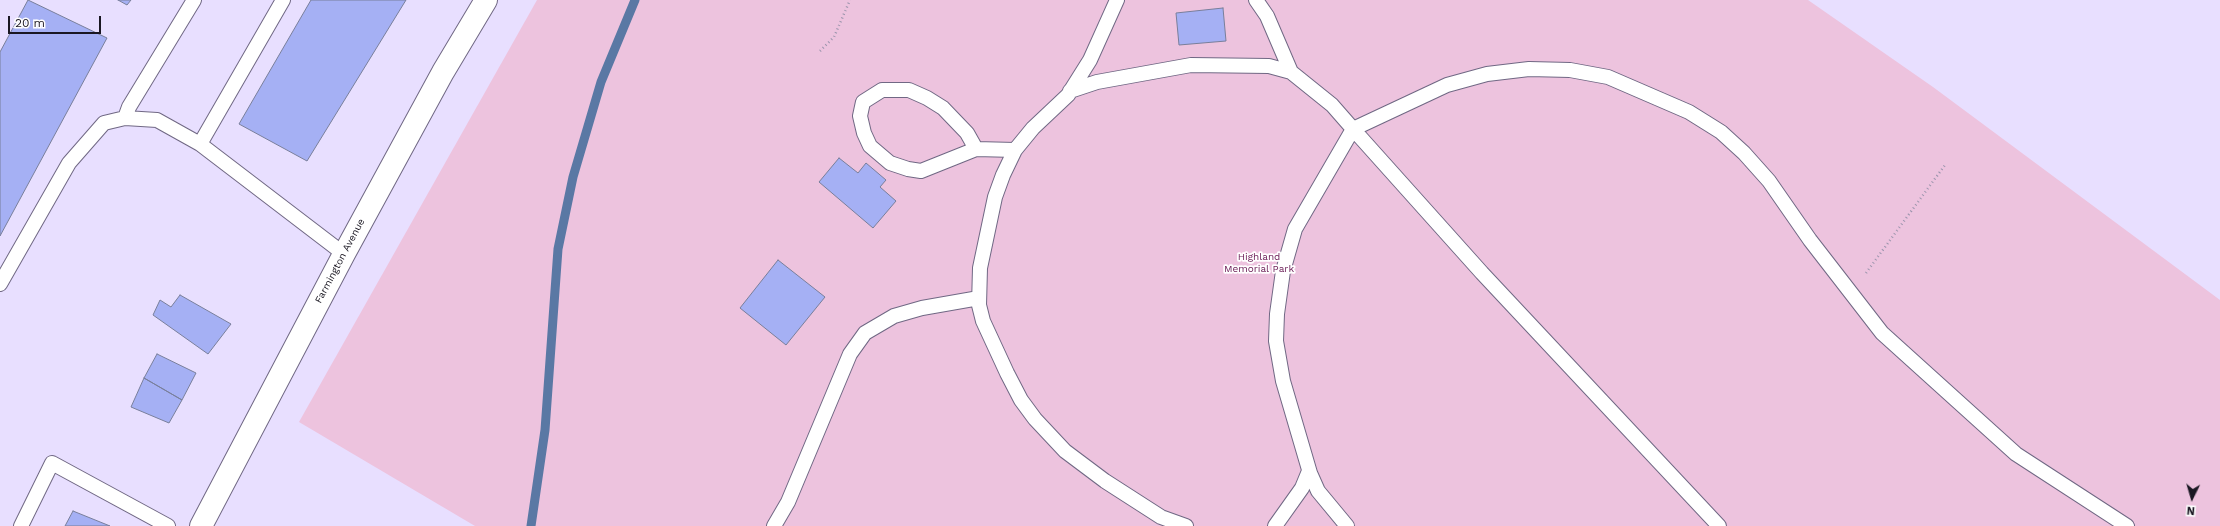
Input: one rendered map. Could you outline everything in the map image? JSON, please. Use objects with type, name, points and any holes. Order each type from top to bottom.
[{"type":"street","name":"Farmington Avenue","points":[[201,526],[344,254],[443,72],[486,0]]},
{"type":"lane","points":[[125,118],[129,107],[194,0]]},
{"type":"lane","points":[[200,144],[283,0]]},
{"type":"lane","points":[[1117,0],[1090,60],[1070,91],[1050,113],[1033,128],[1015,150],[995,197],[980,268],[979,298],[983,321],[1021,400],[1035,419],[1065,450],[1104,482],[1161,516],[1186,526]]},
{"type":"lane","points":[[1256,0],[1267,16],[1291,72]]},
{"type":"lane","points":[[1070,91],[1097,82],[1192,65],[1269,66],[1291,72],[1332,105],[1482,273],[1719,526]]},
{"type":"lane","points":[[1346,526],[1318,491],[1309,471],[1283,381],[1276,341],[1277,314],[1283,271],[1295,229],[1353,128],[1447,85],[1486,74],[1530,69],[1556,69],[1608,77],[1690,112],[1721,132],[1744,153],[1768,182],[1810,240],[1882,333],[2016,454],[2127,526]]},
{"type":"lane","points":[[976,150],[967,133],[943,108],[921,95],[909,90],[894,88],[882,90],[863,102],[860,116],[864,134],[870,146],[890,163],[908,170],[921,171],[976,150],[1015,150]]},
{"type":"lane","points":[[0,284],[69,163],[104,123],[125,118],[157,120],[200,144],[344,254]]},
{"type":"lane","points":[[774,526],[788,502],[850,354],[865,333],[894,316],[922,308],[979,298]]},
{"type":"lane","points":[[21,526],[52,463],[168,526]]},
{"type":"lane","points":[[1275,526],[1302,488],[1309,471]]},
{"type":"path","points":[[820,51],[834,37],[850,0]]},
{"type":"path","points":[[1851,293],[1944,165]]},
{"type":"green space","name":"Highland Memorial Park","points":[[537,0],[1808,0],[1933,87],[2220,300],[2220,526],[475,526],[299,422]]},
{"type":"building","points":[[28,0],[107,38],[0,236],[0,52]]},
{"type":"building","points":[[118,0],[131,0],[127,5]]},
{"type":"building","points":[[311,0],[406,0],[307,161],[239,124]]},
{"type":"building","points":[[1223,8],[1226,41],[1179,45],[1176,13]]},
{"type":"building","points":[[839,158],[858,173],[866,163],[886,180],[880,187],[896,201],[873,228],[819,182]]},
{"type":"building","points":[[778,260],[825,297],[786,345],[740,308]]},
{"type":"building","points":[[180,295],[231,324],[208,354],[153,315],[160,300],[171,307]]},
{"type":"building","points":[[157,354],[196,373],[182,400],[144,378]]},
{"type":"building","points":[[144,378],[182,400],[169,423],[131,407]]},
{"type":"building","points":[[73,511],[110,526],[65,526]]},
{"type":"waterway","points":[[531,526],[545,430],[558,249],[573,177],[601,82],[635,0]]}]
